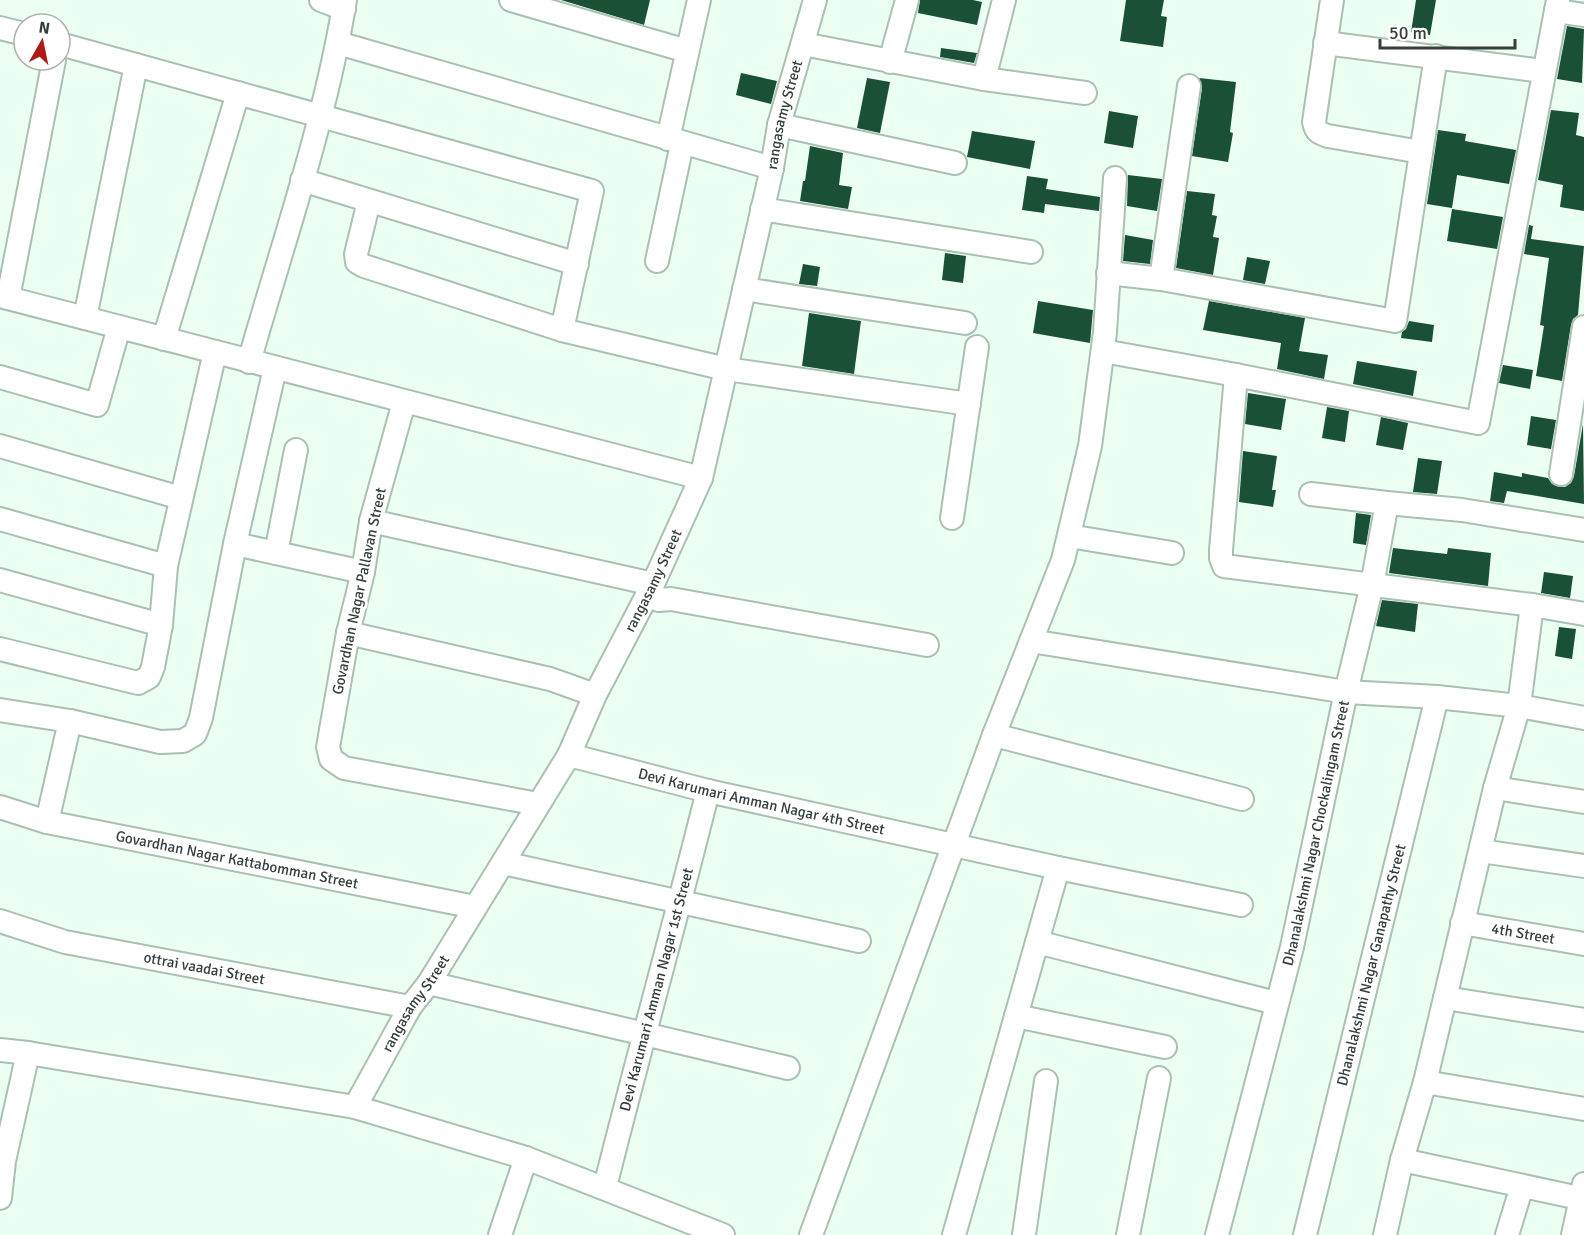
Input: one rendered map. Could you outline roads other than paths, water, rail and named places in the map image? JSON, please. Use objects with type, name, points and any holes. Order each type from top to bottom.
[{"type":"street","points":[[249,362],[321,116],[338,43],[344,4],[321,0]]},
{"type":"street","points":[[511,0],[687,51]]},
{"type":"street","points":[[657,261],[687,51],[699,0]]},
{"type":"street","name":"rangasamy Street","points":[[356,1107],[410,1007],[429,982],[569,755],[595,695],[650,589],[701,478],[779,125],[815,0]]},
{"type":"street","points":[[890,62],[907,0]]},
{"type":"street","points":[[984,79],[1004,0]]},
{"type":"street","points":[[1332,0],[1314,122],[1319,133],[1421,152]]},
{"type":"street","points":[[1103,351],[1478,423],[1557,5],[1584,15]]},
{"type":"street","points":[[338,43],[771,168]]},
{"type":"street","points":[[1325,43],[1543,70]]},
{"type":"street","points":[[803,44],[984,79],[1085,93]]},
{"type":"street","points":[[72,47],[592,191],[562,330]]},
{"type":"street","points":[[1108,273],[1161,279],[1395,321],[1436,56]]},
{"type":"street","points":[[85,318],[136,65]]},
{"type":"street","points":[[51,72],[4,297],[701,478]]},
{"type":"street","points":[[1161,279],[1190,86]]},
{"type":"street","points":[[164,339],[238,93]]},
{"type":"street","points":[[779,125],[955,163]]},
{"type":"street","points":[[811,1235],[994,735],[1063,560],[1090,446],[1103,351],[1115,178]]},
{"type":"street","points":[[302,180],[577,264]]},
{"type":"street","points":[[369,201],[356,254],[357,262],[364,266],[562,330],[726,369],[969,404]]},
{"type":"street","points":[[762,209],[1031,252]]},
{"type":"street","points":[[744,289],[964,323]]},
{"type":"street","points":[[0,377],[97,405],[119,327]]},
{"type":"street","points":[[1561,474],[1576,435],[1584,327]]},
{"type":"street","points":[[952,518],[977,347]]},
{"type":"street","points":[[0,649],[138,683],[149,677],[161,625],[166,566],[215,352]]},
{"type":"street","points":[[0,710],[70,721],[160,742],[183,741],[195,734],[201,718],[235,544],[275,368]]},
{"type":"street","points":[[1236,375],[1222,563],[1226,566],[1532,605],[1584,614]]},
{"type":"street","name":"Govardhan Nagar Pallavan Street","points":[[404,402],[371,520],[363,572],[348,633],[328,747],[332,759],[344,768],[538,804]]},
{"type":"street","points":[[0,446],[181,498]]},
{"type":"street","points":[[276,553],[296,450]]},
{"type":"street","points":[[1311,494],[1462,510],[1584,530]]},
{"type":"street","name":"Dhanalakshmi Nagar Chockalingam Street","points":[[1217,1235],[1292,947],[1388,503]]},
{"type":"street","points":[[0,519],[166,566]]},
{"type":"street","points":[[371,520],[650,589],[659,600],[671,599],[927,645]]},
{"type":"street","points":[[1068,536],[1172,553]]},
{"type":"street","points":[[235,544],[363,572]]},
{"type":"street","points":[[0,580],[161,625]]},
{"type":"street","points":[[1385,1235],[1402,1160],[1425,1082],[1495,788],[1519,706],[1532,605]]},
{"type":"street","points":[[348,633],[550,679],[595,695]]},
{"type":"street","points":[[1031,640],[1346,692],[1437,697],[1519,706],[1584,718]]},
{"type":"street","name":"Dhanalakshmi Nagar Ganapathy Street","points":[[1305,1235],[1437,697]]},
{"type":"street","points":[[47,822],[70,721]]},
{"type":"street","points":[[994,735],[1242,798]]},
{"type":"street","name":"Devi Karumari Amman Nagar 4th Street","points":[[569,755],[708,791],[1058,868],[1241,905]]},
{"type":"street","points":[[1495,788],[1584,802]]},
{"type":"street","name":"Devi Karumari Amman Nagar 1st Street","points":[[605,1187],[643,1033],[708,791]]},
{"type":"street","name":"Govardhan Nagar Kattabomman Street","points":[[0,807],[47,822],[475,907]]},
{"type":"street","points":[[1481,851],[1584,866]]},
{"type":"street","points":[[503,863],[859,941]]},
{"type":"street","points":[[954,1235],[1058,868]]},
{"type":"street","name":"ottrai vaadai Street","points":[[0,921],[65,942],[410,1007]]},
{"type":"street","name":"4th Street","points":[[1462,922],[1584,944]]},
{"type":"street","points":[[1037,942],[1276,1003]]},
{"type":"street","points":[[429,982],[788,1068]]},
{"type":"street","points":[[1445,998],[1584,1020]]},
{"type":"street","points":[[1016,1016],[1165,1047]]},
{"type":"street","points":[[0,1050],[356,1107],[526,1158],[723,1235]]},
{"type":"street","points":[[0,1198],[2,1161],[28,1053]]},
{"type":"street","points":[[1128,1235],[1159,1078]]},
{"type":"street","points":[[1024,1235],[1046,1081]]},
{"type":"street","points":[[1425,1082],[1584,1109]]},
{"type":"street","points":[[500,1235],[526,1158]]},
{"type":"street","points":[[1402,1160],[1522,1186],[1583,1194],[1573,1235]]},
{"type":"street","points":[[1507,1235],[1522,1186]]}]
